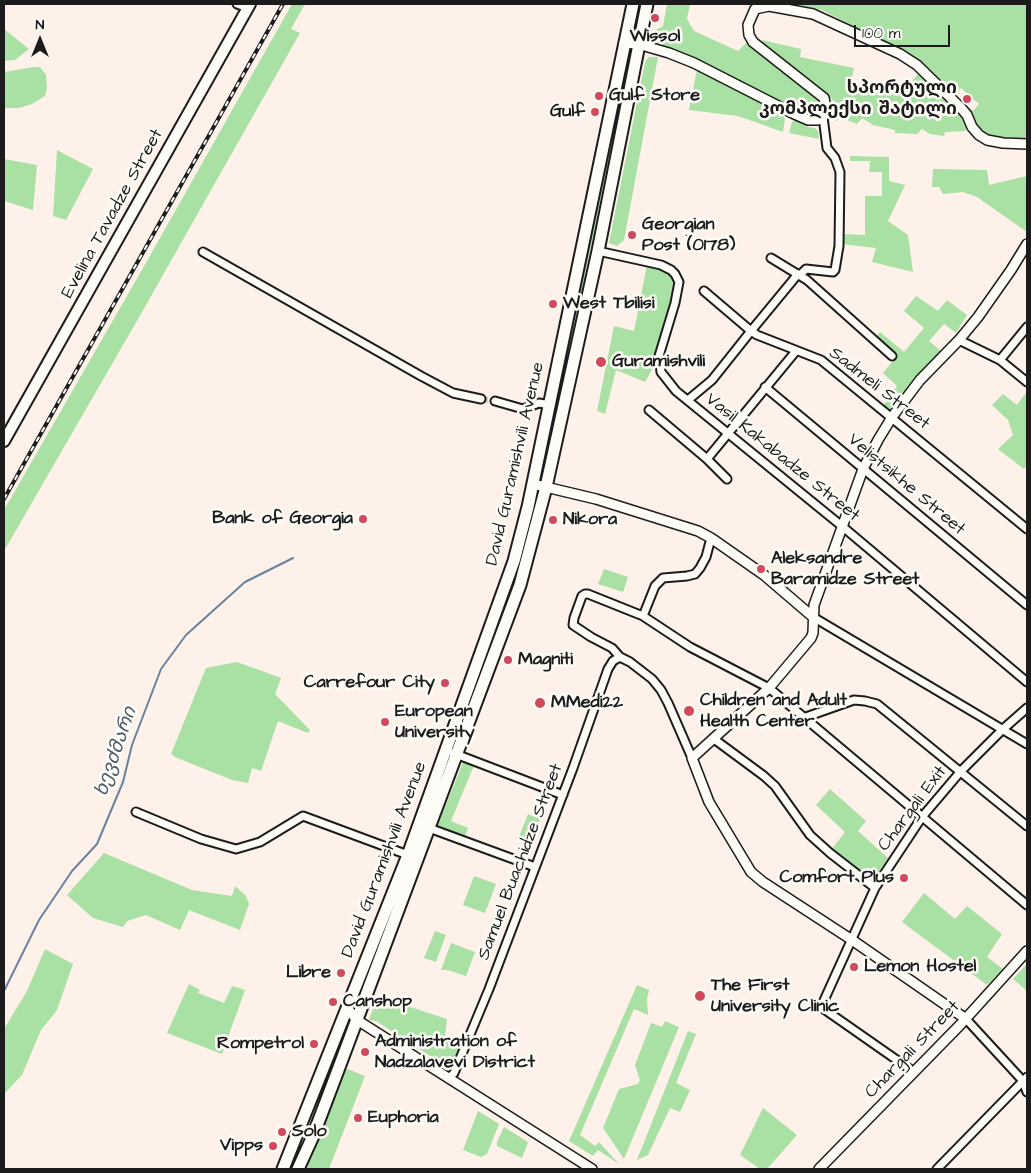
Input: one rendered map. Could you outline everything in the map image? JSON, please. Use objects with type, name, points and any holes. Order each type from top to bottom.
[{"type":"main road","name":"David Guramishvili Avenue","points":[[283,1169],[408,855],[514,561],[523,529],[550,405],[633,4]]},
{"type":"main road","name":"David Guramishvili Avenue","points":[[298,1169],[313,1136],[520,585],[546,487],[598,251],[647,4]]},
{"type":"main road","name":"Evelina Tavadze Street","points":[[4,441],[249,6]]},
{"type":"street","points":[[237,4],[249,6]]},
{"type":"street","points":[[688,400],[712,380],[751,330],[799,275],[806,269],[833,272],[838,254],[840,240],[840,172],[835,158],[829,153],[827,148],[823,117],[826,108],[824,98],[753,42],[749,35],[748,25],[755,9],[769,6],[821,16],[900,54],[924,70],[949,95],[961,108],[972,127],[986,140],[1003,144],[1027,144]]},
{"type":"street","points":[[624,43],[638,44],[694,63],[808,120],[818,120],[823,117]]},
{"type":"street","points":[[692,758],[769,688],[811,638],[813,633],[814,605],[844,527],[863,469],[892,417],[920,380],[959,340],[978,317],[1012,270],[1027,244]]},
{"type":"street","name":"Vasil Kakabadze Street","points":[[598,251],[661,265],[675,274],[679,282],[659,362],[664,377],[676,391],[844,527],[1027,682]]},
{"type":"street","points":[[203,252],[453,393],[481,398]]},
{"type":"street","points":[[771,258],[799,275],[892,356]]},
{"type":"street","name":"Sadmeli Street","points":[[704,291],[757,335],[820,360],[1027,529]]},
{"type":"street","points":[[1000,360],[1027,327]]},
{"type":"street","points":[[959,340],[1000,360],[1027,382]]},
{"type":"street","points":[[707,459],[796,352]]},
{"type":"street","name":"Velistsikhe Street","points":[[765,387],[1027,605]]},
{"type":"street","points":[[495,401],[522,409],[539,403],[550,405]]},
{"type":"street","points":[[649,410],[707,459],[726,479]]},
{"type":"street","points":[[533,484],[600,500],[698,531],[764,575],[813,617],[1027,744]]},
{"type":"street","points":[[643,616],[655,586],[663,578],[687,576],[694,574],[700,568],[706,557],[711,538]]},
{"type":"street","points":[[1027,905],[769,688],[690,647],[643,616],[588,594],[582,596],[573,625],[612,648],[620,657],[644,672],[660,690],[677,721],[709,802],[751,872],[770,887],[852,940],[966,1019],[1025,1079],[1027,1092]]},
{"type":"street","name":"Samuel Buachidze Street","points":[[449,1078],[454,1073],[489,989],[563,795],[608,669],[613,661],[620,657]]},
{"type":"street","points":[[803,718],[854,700],[877,704],[1027,826]]},
{"type":"street","name":"Chargali Exit","points":[[914,1072],[821,1006],[875,888],[922,817],[961,771],[1027,708]]},
{"type":"street","points":[[714,740],[775,786],[810,834],[830,853],[875,888]]},
{"type":"street","points":[[445,750],[563,795]]},
{"type":"street","points":[[136,812],[201,839],[236,849],[260,842],[303,816],[408,855]]},
{"type":"street","points":[[429,828],[535,867]]},
{"type":"street","name":"Chargali Street","points":[[820,1169],[966,1019],[1027,951]]},
{"type":"street","points":[[345,1013],[592,1169]]},
{"type":"street","points":[[937,1169],[1025,1079]]},
{"type":"green space","points":[[292,4],[305,4],[291,29],[300,33],[4,551],[4,510]]},
{"type":"green space","points":[[667,4],[690,4],[687,19],[694,31],[738,51],[746,43],[821,100],[823,104],[820,114],[817,117],[807,116],[652,45],[655,30],[663,26]]},
{"type":"green space","points":[[792,4],[1027,4],[1027,139],[996,138],[986,134],[977,125],[972,116],[917,59],[822,10]],"holes":[[[961,88],[979,104],[973,111],[955,95]]]},
{"type":"green space","points":[[4,29],[29,49],[15,60],[4,61]]},
{"type":"green space","points":[[762,40],[801,49],[800,57],[854,68],[850,85],[900,95],[919,73],[961,112],[967,127],[965,131],[945,132],[944,136],[930,134],[922,129],[917,134],[895,133],[895,130],[873,125],[862,118],[857,124],[839,117],[837,121],[830,118],[834,101],[762,46]]},
{"type":"green space","points":[[628,50],[632,50],[544,474],[540,473]]},
{"type":"green space","points":[[649,57],[658,57],[624,240],[617,246],[609,243],[644,67]]},
{"type":"green space","points":[[40,67],[46,75],[47,87],[45,96],[32,104],[19,108],[4,108],[4,72]]},
{"type":"green space","points":[[697,70],[782,114],[785,119],[783,132],[738,116],[689,110]]},
{"type":"green space","points":[[795,120],[808,127],[815,128],[818,131],[819,139],[789,133],[792,122]]},
{"type":"green space","points":[[57,150],[93,169],[66,220],[53,216]]},
{"type":"green space","points":[[850,156],[889,157],[889,181],[905,185],[888,221],[908,235],[913,272],[872,262],[876,248],[842,244],[843,234],[865,235],[865,196],[882,196],[882,172],[869,172],[870,161],[850,161]]},
{"type":"green space","points":[[4,159],[37,165],[33,210],[4,201]]},
{"type":"green space","points":[[933,169],[987,170],[989,185],[1027,176],[1027,232],[977,197],[963,192],[943,194],[939,187],[932,187]]},
{"type":"green space","points":[[647,265],[669,273],[674,279],[676,287],[654,366],[645,382],[616,370],[605,414],[597,411],[614,326],[634,331]]},
{"type":"green space","points":[[916,296],[938,311],[947,300],[967,315],[956,333],[944,324],[929,341],[941,351],[890,412],[883,406],[897,386],[883,373],[896,357],[875,338],[880,332],[904,352],[924,328],[904,311]]},
{"type":"green space","points":[[1027,391],[1027,465],[1024,469],[998,449],[1013,435],[1008,420],[992,405],[1003,394],[1017,405]]},
{"type":"green space","points":[[535,498],[539,499],[532,530],[461,725],[457,723]]},
{"type":"green space","points":[[604,569],[628,577],[623,592],[598,584]]},
{"type":"green space","points":[[237,662],[281,678],[275,694],[310,730],[308,733],[278,721],[261,771],[252,768],[248,783],[232,780],[171,754],[206,668]]},
{"type":"green space","points":[[464,760],[475,763],[451,821],[468,828],[464,838],[437,827]]},
{"type":"green space","points":[[830,789],[866,821],[858,831],[888,858],[873,882],[832,849],[845,832],[816,805]]},
{"type":"green space","points":[[528,814],[540,819],[530,844],[518,839]]},
{"type":"green space","points":[[104,853],[192,890],[232,896],[235,886],[246,896],[249,904],[240,930],[189,910],[180,930],[146,915],[127,921],[123,927],[93,918],[67,895]]},
{"type":"green space","points":[[474,876],[496,884],[485,913],[463,905]]},
{"type":"green space","points":[[924,893],[955,919],[967,906],[1002,934],[987,957],[1003,969],[987,985],[902,922]]},
{"type":"green space","points":[[435,931],[446,935],[436,962],[424,958]]},
{"type":"green space","points":[[451,943],[475,952],[466,976],[448,970],[441,970]]},
{"type":"green space","points":[[45,949],[73,964],[57,1010],[41,1030],[22,1075],[4,1094],[4,1029],[27,991]]},
{"type":"green space","points":[[1027,966],[1027,991],[1013,979]]},
{"type":"green space","points":[[189,984],[200,990],[198,993],[224,1003],[232,986],[245,990],[222,1054],[167,1033]]},
{"type":"green space","points":[[637,985],[649,990],[647,999],[648,1015],[634,1009],[580,1135],[595,1146],[599,1142],[619,1164],[598,1150],[593,1156],[569,1141]]},
{"type":"green space","points":[[376,999],[404,1005],[447,1019],[445,1035],[463,1041],[452,1063],[447,1067],[376,1021],[369,1020]]},
{"type":"green space","points":[[665,1021],[679,1027],[624,1159],[603,1128],[619,1089],[638,1084],[640,1080],[635,1065],[651,1023],[662,1027]]},
{"type":"green space","points":[[688,1031],[696,1034],[676,1083],[690,1090],[680,1112],[670,1108],[648,1155],[637,1160]]},
{"type":"green space","points":[[345,1068],[365,1076],[329,1169],[305,1169],[318,1142]]},
{"type":"green space","points":[[763,1108],[797,1135],[767,1169],[760,1169],[740,1155]]},
{"type":"green space","points":[[478,1111],[499,1124],[487,1154],[481,1157],[463,1150]]},
{"type":"green space","points":[[504,1127],[528,1142],[522,1158],[497,1146]]},
{"type":"waterway","name":"ხევძმარი","points":[[4,991],[39,920],[72,871],[97,844],[123,782],[132,745],[161,669],[186,635],[245,582],[293,558]]},
{"type":"tunnel","points":[[481,399],[495,401]]},
{"type":"railway","points":[[4,499],[283,4]]},
{"type":"place","name":"Wissol","points":[[655,18]]},
{"type":"place","name":"Gulf Store","points":[[599,96]]},
{"type":"place","name":"სპორტული კომპლექსი შატილი","points":[[967,99]]},
{"type":"place","name":"Gulf","points":[[595,112]]},
{"type":"place","name":"Georgian Post (0178)","points":[[632,235]]},
{"type":"place","name":"West Tbilisi","points":[[553,304]]},
{"type":"place","name":"Guramishvili","points":[[601,362]]},
{"type":"place","name":"Bank of Georgia","points":[[363,519]]},
{"type":"place","name":"Nikora","points":[[553,520]]},
{"type":"place","name":"Aleksandre Baramidze Street","points":[[761,569]]},
{"type":"place","name":"Magniti","points":[[508,660]]},
{"type":"place","name":"Carrefour City","points":[[445,683]]},
{"type":"place","name":"MMedi22","points":[[540,703]]},
{"type":"place","name":"Children and Adult Health Center","points":[[689,711]]},
{"type":"place","name":"European University","points":[[385,722]]},
{"type":"place","name":"Comfort Plus","points":[[904,878]]},
{"type":"place","name":"Lemon Hostel","points":[[854,967]]},
{"type":"place","name":"Libre","points":[[341,973]]},
{"type":"place","name":"The First University Clinic","points":[[700,996]]},
{"type":"place","name":"Canshop","points":[[333,1002]]},
{"type":"place","name":"Rompetrol","points":[[314,1044]]},
{"type":"place","name":"Administration of Nadzalavevi District","points":[[365,1052]]},
{"type":"place","name":"Euphoria","points":[[358,1118]]},
{"type":"place","name":"Solo","points":[[282,1132]]},
{"type":"place","name":"Vipps","points":[[273,1146]]}]
